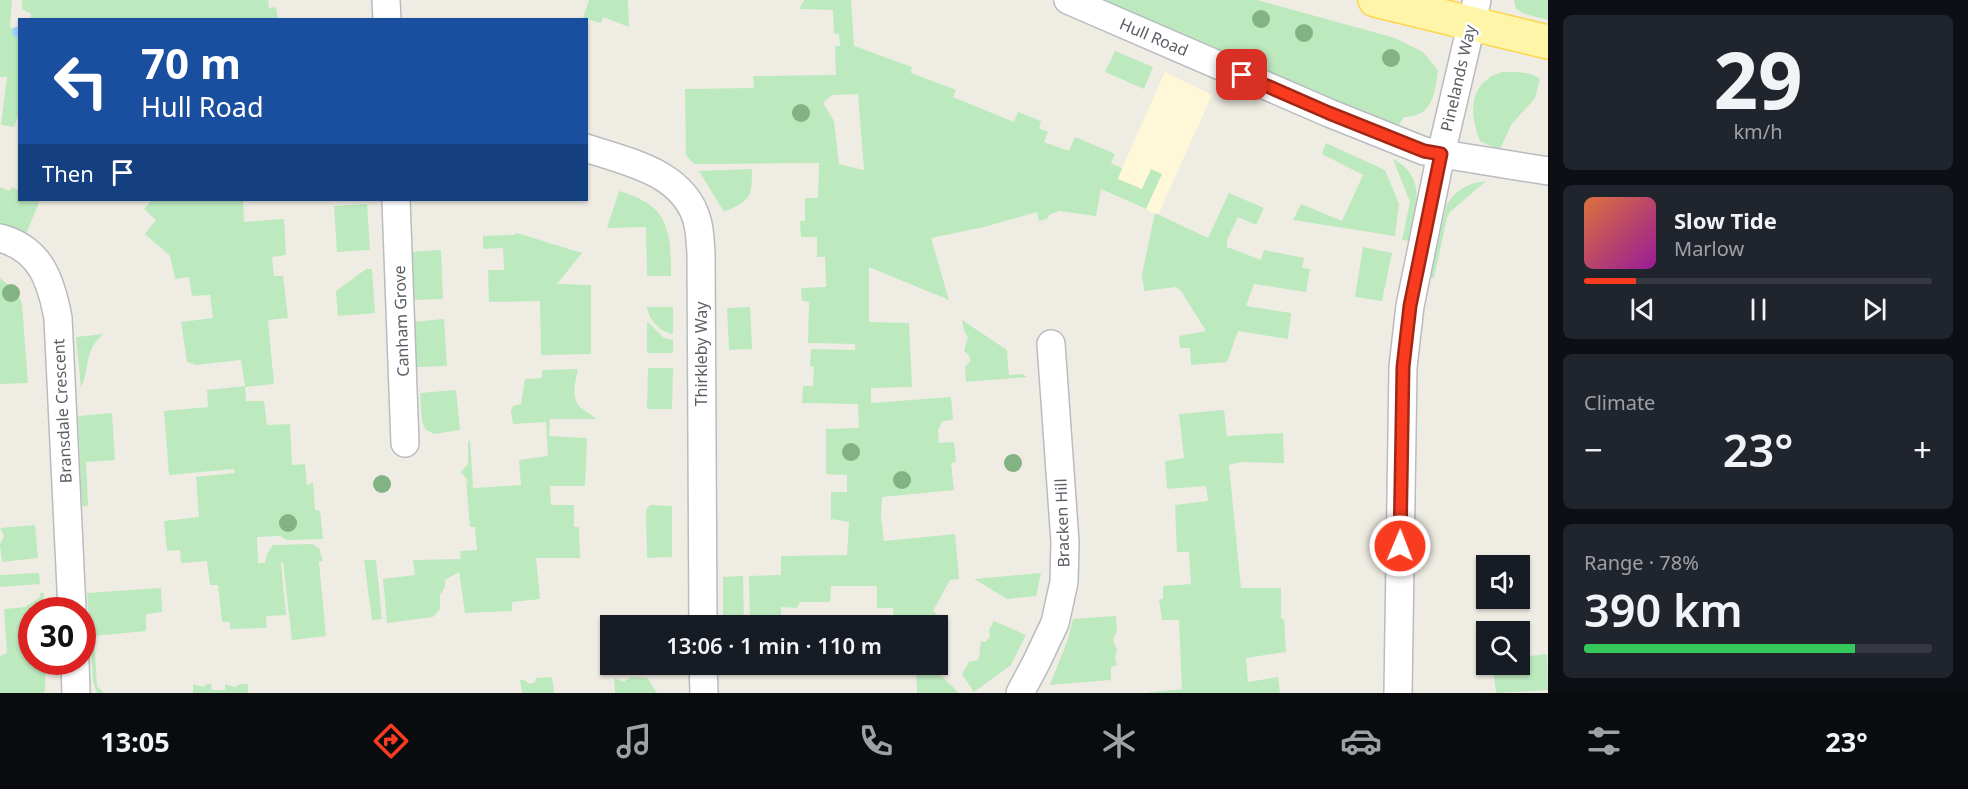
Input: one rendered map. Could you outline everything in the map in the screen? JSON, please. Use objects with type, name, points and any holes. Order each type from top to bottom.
[{"type":"main road","points":[[1375,0],[1473,12],[1548,42]]},
{"type":"street","points":[[386,0],[387,18]]},
{"type":"street","name":"Hull Road","points":[[1068,0],[1329,113],[1424,151],[1548,171]]},
{"type":"street","name":"Pinelands Way","points":[[1398,693],[1403,367],[1410,306],[1473,12]]},
{"type":"street","name":"Thirkleby Way","points":[[588,149],[663,176],[684,195],[697,220],[701,253],[703,615]]},
{"type":"street","name":"Canham Grove","points":[[396,201],[405,443]]},
{"type":"street","name":"Bransdale Crescent","points":[[0,238],[29,252],[41,265],[53,293],[58,318],[71,597]]},
{"type":"street","name":"Bracken Hill","points":[[1020,693],[1055,623],[1064,582],[1065,542],[1052,344]]},
{"type":"street","points":[[75,675],[76,693]]},
{"type":"street","points":[[703,675],[704,693]]},
{"type":"shaded area","points":[[1165,72],[1212,95],[1158,215],[1111,193]]},
{"type":"green space","points":[[0,0],[12,0],[10,28],[18,27],[18,115],[14,127],[1,125],[7,77],[0,77]]},
{"type":"green space","points":[[22,0],[268,0],[269,8],[276,7],[278,18],[31,18],[31,14],[22,9]]},
{"type":"green space","points":[[589,0],[628,0],[629,27],[603,17],[601,23],[583,18]]},
{"type":"green space","points":[[804,0],[851,0],[854,46],[912,67],[911,73],[956,90],[953,97],[1014,122],[1018,112],[1041,121],[1039,128],[1048,132],[1044,142],[1069,151],[1075,137],[1115,154],[1111,163],[1122,168],[1118,179],[1142,189],[1151,169],[1162,174],[1146,209],[1101,189],[1096,216],[1059,211],[1039,221],[1037,212],[984,227],[931,238],[949,300],[869,267],[869,322],[909,323],[912,387],[871,388],[871,403],[951,397],[953,420],[943,421],[938,430],[939,443],[954,442],[956,462],[951,463],[954,490],[882,497],[881,518],[884,541],[955,534],[959,579],[950,580],[933,611],[938,615],[894,615],[893,608],[877,608],[877,586],[831,586],[830,602],[800,602],[797,608],[781,607],[781,615],[750,615],[749,576],[781,575],[781,556],[847,555],[849,522],[831,519],[831,492],[847,492],[847,475],[826,474],[826,429],[859,428],[858,404],[802,403],[803,386],[813,386],[814,367],[810,366],[811,349],[855,350],[855,344],[808,343],[809,302],[802,301],[801,288],[826,287],[825,257],[817,257],[817,237],[801,237],[800,221],[805,221],[805,198],[818,198],[819,163],[694,164],[686,155],[685,89],[754,88],[753,76],[836,75],[835,46],[840,46],[839,34],[834,33],[833,10],[799,9]],"holes":[[[858,94],[863,170],[839,164],[834,121],[823,103],[832,95]]]},
{"type":"green space","points":[[1096,0],[1257,0],[1395,38],[1423,52],[1438,70],[1434,95],[1427,108],[1414,116],[1404,117],[1396,129]]},
{"type":"green space","points":[[1514,0],[1548,0],[1548,20],[1525,14],[1516,9]]},
{"type":"green space","points":[[1115,51],[1153,67],[1144,89],[1105,72]]},
{"type":"green space","points":[[1502,72],[1527,73],[1540,79],[1535,98],[1511,125],[1501,147],[1496,149],[1480,141],[1473,107],[1477,91],[1482,84],[1490,77]]},
{"type":"green space","points":[[1326,143],[1385,170],[1399,204],[1395,236],[1293,220],[1301,204],[1342,221],[1363,175],[1322,154]]},
{"type":"green space","points":[[1393,159],[1404,166],[1411,175],[1417,195],[1409,241],[1402,240],[1410,202]]},
{"type":"green space","points":[[752,169],[748,197],[745,201],[724,212],[699,171]]},
{"type":"green space","points":[[1486,181],[1450,212],[1434,278],[1430,277],[1446,206],[1463,188]]},
{"type":"green space","points":[[0,187],[10,191],[12,187],[18,190],[18,201],[40,201],[26,234],[0,223]]},
{"type":"green space","points":[[619,191],[648,204],[664,222],[670,245],[671,276],[647,276],[646,227],[607,228]]},
{"type":"green space","points":[[1229,193],[1264,208],[1256,225],[1238,217],[1227,240],[1227,247],[1261,260],[1264,250],[1304,258],[1302,268],[1310,269],[1306,292],[1254,284],[1246,306],[1291,313],[1288,339],[1238,331],[1227,362],[1191,365],[1190,348],[1180,348],[1179,336],[1206,331],[1181,291],[1176,287],[1144,291],[1142,274],[1155,213],[1208,238]]},
{"type":"green space","points":[[151,201],[243,201],[244,222],[284,219],[286,255],[272,257],[274,276],[283,276],[288,318],[268,320],[274,384],[245,387],[246,401],[264,401],[267,425],[290,424],[292,465],[305,464],[307,485],[313,482],[315,510],[320,511],[323,539],[287,540],[280,536],[257,537],[258,563],[265,563],[267,554],[273,545],[312,544],[319,548],[323,561],[319,562],[326,636],[292,640],[283,562],[281,563],[286,615],[266,616],[267,628],[230,629],[230,622],[222,622],[218,585],[210,585],[207,561],[181,563],[180,550],[167,551],[164,521],[199,517],[196,477],[234,473],[234,469],[169,475],[164,411],[208,407],[207,390],[245,386],[241,360],[196,365],[187,362],[181,322],[213,318],[210,295],[192,296],[189,277],[175,279],[170,256],[145,234],[156,220],[144,209]]},
{"type":"green space","points":[[367,204],[370,250],[337,252],[334,206]]},
{"type":"green space","points":[[517,233],[582,253],[557,284],[591,285],[591,354],[541,355],[540,301],[489,302],[488,270],[504,270],[503,248],[483,249],[483,236]]},
{"type":"green space","points":[[1363,247],[1392,253],[1382,301],[1355,297]]},
{"type":"green space","points":[[441,250],[443,299],[412,300],[409,252]]},
{"type":"green space","points":[[366,269],[372,269],[375,313],[338,316],[336,291]]},
{"type":"green space","points":[[0,278],[18,293],[22,304],[28,383],[0,384]]},
{"type":"green space","points":[[647,307],[673,307],[673,334],[656,325]]},
{"type":"green space","points":[[750,307],[752,349],[729,350],[727,308]]},
{"type":"green space","points":[[444,319],[447,366],[417,367],[412,322]]},
{"type":"green space","points":[[962,320],[1007,350],[1009,375],[1022,374],[1027,377],[966,382],[965,367],[970,361],[969,355],[964,351],[968,337]]},
{"type":"green space","points":[[647,321],[664,338],[673,340],[673,353],[647,353]]},
{"type":"green space","points":[[104,334],[90,352],[81,388],[76,337]]},
{"type":"green space","points":[[648,368],[673,368],[672,409],[647,409]]},
{"type":"green space","points":[[578,369],[574,388],[575,398],[580,407],[596,419],[550,419],[549,436],[587,438],[585,486],[550,486],[551,505],[574,505],[574,527],[579,527],[580,558],[536,558],[540,599],[512,602],[512,611],[465,613],[459,572],[445,580],[445,587],[440,595],[440,609],[433,617],[387,623],[383,579],[415,575],[413,560],[461,559],[460,551],[477,550],[475,527],[470,527],[466,480],[470,483],[461,472],[468,464],[468,442],[470,440],[473,485],[471,485],[474,488],[521,485],[519,460],[548,456],[546,422],[513,424],[511,411],[513,406],[521,404],[525,379],[542,378],[542,370]]},
{"type":"green space","points":[[456,390],[460,430],[434,434],[426,430],[422,422],[420,393]]},
{"type":"green space","points":[[1224,410],[1227,436],[1283,433],[1284,463],[1241,462],[1229,465],[1241,588],[1281,588],[1281,619],[1284,619],[1286,652],[1246,658],[1248,682],[1278,677],[1280,693],[1144,693],[1182,689],[1179,620],[1162,620],[1159,599],[1163,599],[1163,586],[1191,584],[1189,552],[1177,552],[1175,505],[1208,501],[1206,486],[1167,489],[1165,461],[1184,458],[1179,414]]},
{"type":"green space","points":[[112,413],[115,460],[86,462],[88,506],[82,506],[78,416]]},
{"type":"green space","points":[[650,505],[672,506],[672,557],[647,558],[646,510]]},
{"type":"green space","points":[[35,525],[38,558],[2,562],[0,544],[4,536],[0,528]]},
{"type":"green space","points":[[364,560],[376,560],[382,619],[372,620]]},
{"type":"green space","points":[[39,573],[40,584],[0,587],[0,575]]},
{"type":"green space","points":[[1041,573],[1036,596],[1007,599],[974,579]]},
{"type":"green space","points":[[743,576],[744,615],[723,615],[723,577]]},
{"type":"green space","points":[[161,588],[162,612],[146,614],[146,631],[96,636],[96,597],[87,597],[87,593]]},
{"type":"green space","points":[[18,608],[18,675],[46,675],[43,693],[0,693],[0,656],[7,653],[4,609]]},
{"type":"green space","points":[[1116,616],[1117,631],[1113,640],[1117,650],[1115,657],[1117,665],[1111,667],[1111,680],[1050,685],[1068,639],[1073,619]]},
{"type":"green space","points":[[994,621],[1026,635],[1011,665],[974,692],[962,674],[969,662],[978,660],[981,643],[979,641],[985,642],[990,637],[989,630]]},
{"type":"green space","points":[[1547,654],[1548,690],[1496,693],[1494,675],[1530,675],[1530,656]]},
{"type":"green space","points":[[96,669],[97,686],[104,693],[97,693],[93,675],[96,675]]},
{"type":"green space","points":[[916,675],[940,675],[959,693],[917,693]]},
{"type":"green space","points":[[552,677],[554,693],[522,693],[520,680],[530,684],[535,682],[536,678]]},
{"type":"green space","points":[[631,677],[647,678],[657,693],[615,693],[614,678],[624,682]]},
{"type":"green space","points":[[193,684],[203,687],[211,684],[212,690],[225,690],[225,684],[235,687],[248,684],[248,693],[193,693]]},
{"type":"route","points":[[1242,75],[1424,151],[1441,154],[1410,306],[1403,367],[1400,546]]}]
